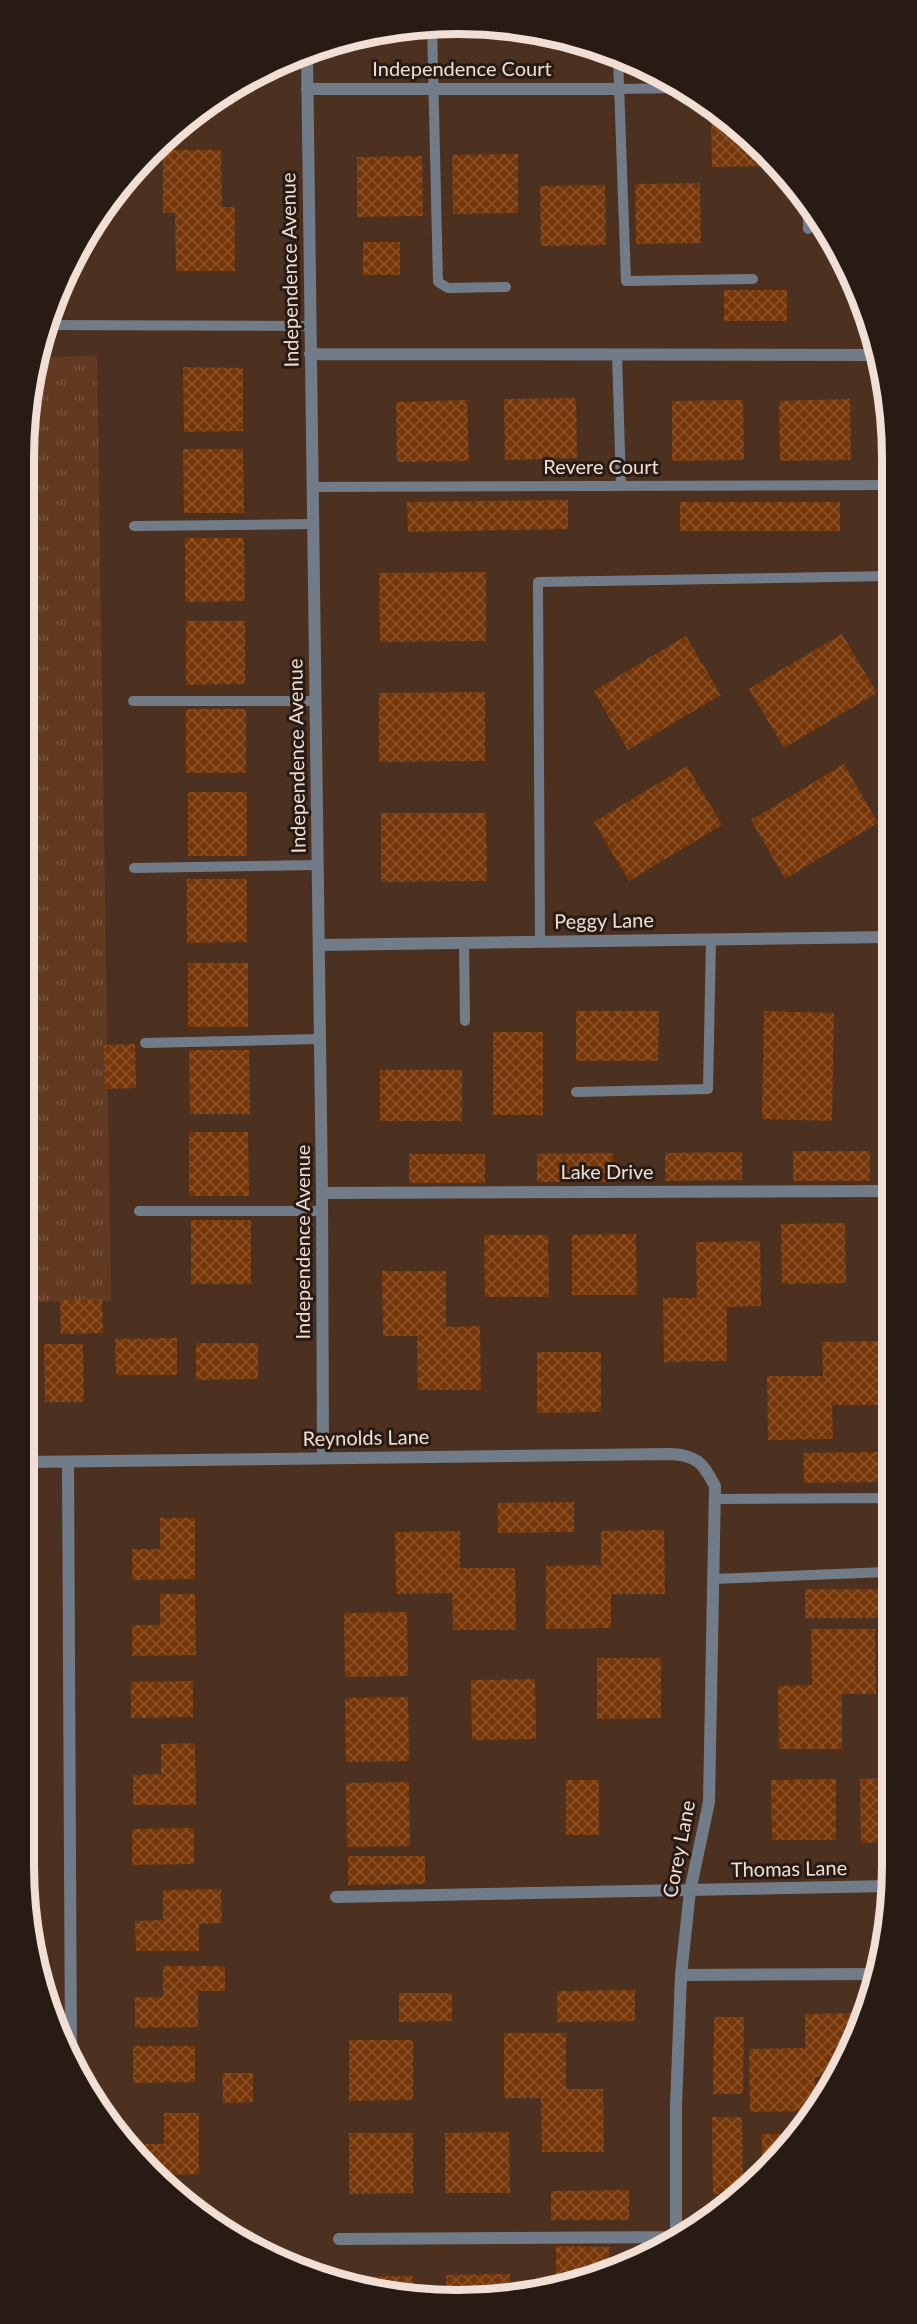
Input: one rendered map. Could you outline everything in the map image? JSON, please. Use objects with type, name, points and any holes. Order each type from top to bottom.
[{"type":"street","name":"Independence Avenue","points":[[306,63],[322,1193],[323,1458]]},
{"type":"street","name":"Independence Court","points":[[307,89],[618,89]]},
{"type":"street","points":[[310,354],[869,355]]},
{"type":"street","name":"Peggy Lane","points":[[319,945],[883,937]]},
{"type":"street","name":"Lake Drive","points":[[322,1193],[883,1191]]},
{"type":"street","name":"Reynolds Lane","points":[[34,1462],[670,1454],[688,1455],[705,1467]]},
{"type":"street","points":[[68,1462],[71,2037]]},
{"type":"street","name":"Corey Lane","points":[[678,2228],[676,2106],[681,1975],[690,1891],[709,1802],[715,1486],[705,1467]]},
{"type":"street","name":"Thomas Lane","points":[[336,1897],[882,1886]]},
{"type":"street","points":[[681,1975],[868,1974]]},
{"type":"street","points":[[339,2239],[659,2239]]},
{"type":"lane","points":[[432,35],[438,282],[448,288],[506,287]]},
{"type":"lane","points":[[618,66],[626,281],[753,279]]},
{"type":"lane","points":[[618,89],[666,88]]},
{"type":"lane","points":[[808,219],[808,229]]},
{"type":"lane","points":[[56,325],[310,326]]},
{"type":"lane","points":[[617,354],[621,486]]},
{"type":"lane","name":"Revere Court","points":[[312,487],[883,485]]},
{"type":"lane","points":[[134,526],[313,524]]},
{"type":"lane","points":[[540,942],[538,582],[883,576]]},
{"type":"lane","points":[[133,701],[315,700]]},
{"type":"lane","points":[[134,868],[317,865]]},
{"type":"lane","points":[[576,1092],[708,1089],[711,939]]},
{"type":"lane","points":[[464,942],[465,1021]]},
{"type":"lane","points":[[144,1043],[320,1039]]},
{"type":"lane","points":[[139,1211],[322,1210]]},
{"type":"lane","points":[[715,1499],[883,1498]]},
{"type":"lane","points":[[713,1579],[883,1572]]},
{"type":"green space","points":[[97,356],[111,1301],[34,1302],[34,458],[38,403],[47,357]]},
{"type":"building","points":[[234,99],[234,105],[225,105]]},
{"type":"building","points":[[711,118],[765,166],[712,167]]},
{"type":"building","points":[[168,150],[221,150],[222,207],[235,207],[235,271],[176,271],[175,213],[163,213],[163,155]]},
{"type":"building","points":[[518,154],[518,213],[453,214],[452,155]]},
{"type":"building","points":[[422,156],[423,216],[357,217],[357,157]]},
{"type":"building","points":[[700,183],[701,243],[636,244],[635,184]]},
{"type":"building","points":[[605,185],[606,245],[541,246],[540,186]]},
{"type":"building","points":[[363,242],[400,242],[400,275],[363,275]]},
{"type":"building","points":[[724,290],[787,290],[787,321],[724,321]]},
{"type":"building","points":[[183,367],[243,368],[243,431],[184,432]]},
{"type":"building","points":[[576,398],[577,458],[505,460],[504,399]]},
{"type":"building","points":[[850,399],[851,460],[780,461],[779,401]]},
{"type":"building","points":[[467,400],[469,461],[397,462],[396,402]]},
{"type":"building","points":[[743,400],[744,460],[672,461],[672,401]]},
{"type":"building","points":[[183,449],[243,449],[244,513],[184,513]]},
{"type":"building","points":[[568,500],[568,529],[408,532],[407,502]]},
{"type":"building","points":[[680,502],[840,502],[840,531],[680,531]]},
{"type":"building","points":[[185,538],[244,538],[245,601],[185,602]]},
{"type":"building","points":[[486,572],[486,641],[380,642],[379,573]]},
{"type":"building","points":[[186,621],[245,621],[245,684],[186,685]]},
{"type":"building","points":[[842,634],[877,693],[784,748],[749,689]]},
{"type":"building","points":[[686,636],[721,695],[628,750],[594,691]]},
{"type":"building","points":[[485,692],[485,761],[379,762],[379,693]]},
{"type":"building","points":[[186,709],[246,709],[246,773],[186,773]]},
{"type":"building","points":[[844,764],[878,823],[785,879],[751,820]]},
{"type":"building","points":[[687,766],[722,825],[629,881],[594,822]]},
{"type":"building","points":[[188,792],[247,792],[247,856],[188,856]]},
{"type":"building","points":[[381,813],[486,813],[487,881],[381,882]]},
{"type":"building","points":[[187,879],[247,879],[247,942],[187,943]]},
{"type":"building","points":[[188,963],[248,963],[248,1027],[188,1027]]},
{"type":"building","points":[[576,1011],[659,1011],[658,1061],[576,1061]]},
{"type":"building","points":[[764,1011],[834,1013],[832,1121],[762,1119]]},
{"type":"building","points":[[493,1032],[543,1032],[543,1115],[493,1115]]},
{"type":"building","points":[[135,1044],[136,1088],[105,1089],[104,1045]]},
{"type":"building","points":[[189,1050],[249,1050],[250,1114],[190,1114]]},
{"type":"building","points":[[380,1070],[462,1070],[462,1121],[380,1121]]},
{"type":"building","points":[[189,1132],[248,1132],[249,1196],[189,1196]]},
{"type":"building","points":[[793,1151],[870,1151],[870,1181],[793,1181]]},
{"type":"building","points":[[742,1152],[742,1180],[665,1181],[665,1153]]},
{"type":"building","points":[[613,1153],[613,1182],[537,1182],[537,1154]]},
{"type":"building","points":[[409,1154],[485,1154],[485,1183],[409,1183]]},
{"type":"building","points":[[191,1220],[251,1220],[251,1284],[191,1284]]},
{"type":"building","points":[[845,1223],[846,1283],[782,1284],[781,1224]]},
{"type":"building","points":[[636,1234],[637,1295],[572,1295],[572,1235]]},
{"type":"building","points":[[484,1235],[548,1235],[549,1297],[485,1297]]},
{"type":"building","points":[[760,1241],[761,1306],[727,1307],[727,1361],[664,1362],[663,1298],[697,1298],[696,1242]]},
{"type":"building","points":[[382,1271],[446,1271],[446,1327],[480,1326],[481,1390],[418,1390],[417,1336],[383,1336]]},
{"type":"building","points":[[102,1299],[103,1333],[61,1334],[60,1300]]},
{"type":"building","points":[[177,1338],[177,1375],[116,1375],[115,1339]]},
{"type":"building","points":[[883,1341],[883,1405],[832,1405],[833,1439],[768,1440],[767,1376],[823,1376],[822,1342]]},
{"type":"building","points":[[196,1343],[258,1343],[258,1379],[196,1380]]},
{"type":"building","points":[[44,1344],[83,1344],[84,1402],[45,1402]]},
{"type":"building","points":[[537,1352],[601,1352],[601,1412],[537,1413]]},
{"type":"building","points":[[880,1452],[880,1482],[804,1483],[803,1453]]},
{"type":"building","points":[[574,1502],[574,1532],[498,1533],[498,1503]]},
{"type":"building","points":[[160,1518],[195,1518],[195,1579],[132,1580],[132,1549],[160,1549]]},
{"type":"building","points":[[664,1530],[665,1594],[611,1594],[611,1628],[546,1629],[546,1566],[601,1565],[601,1531]]},
{"type":"building","points":[[460,1531],[460,1568],[515,1568],[516,1630],[453,1630],[452,1593],[396,1594],[395,1532]]},
{"type":"building","points":[[805,1589],[883,1589],[883,1618],[805,1618]]},
{"type":"building","points":[[160,1594],[195,1594],[196,1655],[132,1656],[132,1625],[160,1625]]},
{"type":"building","points":[[407,1612],[408,1676],[345,1677],[344,1613]]},
{"type":"building","points":[[811,1629],[875,1629],[876,1694],[842,1694],[842,1749],[779,1749],[778,1686],[812,1685]]},
{"type":"building","points":[[597,1658],[661,1658],[661,1718],[597,1719]]},
{"type":"building","points":[[535,1679],[536,1739],[472,1740],[471,1680]]},
{"type":"building","points":[[193,1681],[193,1717],[131,1718],[131,1682]]},
{"type":"building","points":[[408,1697],[409,1761],[346,1762],[345,1698]]},
{"type":"building","points":[[195,1743],[196,1805],[133,1805],[133,1775],[161,1774],[161,1744]]},
{"type":"building","points":[[883,1778],[883,1842],[861,1843],[860,1779]]},
{"type":"building","points":[[836,1779],[836,1840],[772,1840],[771,1780]]},
{"type":"building","points":[[566,1780],[599,1780],[599,1835],[566,1835]]},
{"type":"building","points":[[409,1782],[410,1846],[347,1847],[346,1783]]},
{"type":"building","points":[[194,1828],[194,1864],[132,1865],[132,1829]]},
{"type":"building","points":[[348,1856],[425,1856],[425,1884],[348,1885]]},
{"type":"building","points":[[221,1889],[222,1923],[199,1924],[199,1951],[136,1951],[135,1921],[163,1920],[163,1890]]},
{"type":"building","points":[[163,1966],[225,1966],[225,1991],[198,1991],[198,2027],[135,2028],[135,1997],[163,1997]]},
{"type":"building","points":[[635,1990],[635,2021],[557,2022],[557,1991]]},
{"type":"building","points":[[399,1993],[452,1993],[452,2021],[399,2022]]},
{"type":"building","points":[[856,2013],[827,2077],[815,2077],[815,2095],[804,2111],[750,2112],[749,2049],[805,2048],[805,2014]]},
{"type":"building","points":[[714,2017],[744,2017],[743,2094],[713,2094]]},
{"type":"building","points":[[504,2033],[566,2033],[566,2089],[603,2089],[604,2152],[542,2152],[541,2098],[504,2098]]},
{"type":"building","points":[[349,2040],[413,2040],[413,2100],[349,2101]]},
{"type":"building","points":[[133,2046],[195,2046],[195,2082],[133,2083]]},
{"type":"building","points":[[222,2073],[253,2073],[253,2102],[223,2103]]},
{"type":"building","points":[[164,2113],[199,2113],[199,2174],[169,2175],[139,2144],[164,2144]]},
{"type":"building","points":[[712,2117],[742,2117],[743,2179],[726,2194],[713,2194]]},
{"type":"building","points":[[509,2132],[510,2193],[445,2193],[445,2133]]},
{"type":"building","points":[[349,2133],[413,2133],[413,2193],[349,2194]]},
{"type":"building","points":[[762,2134],[786,2134],[777,2145],[762,2161]]},
{"type":"building","points":[[629,2190],[629,2220],[551,2220],[551,2191]]},
{"type":"building","points":[[556,2246],[609,2247],[609,2262],[556,2277]]},
{"type":"building","points":[[510,2274],[511,2286],[446,2290],[446,2275]]},
{"type":"building","points":[[413,2276],[414,2287],[403,2286],[357,2277]]}]
